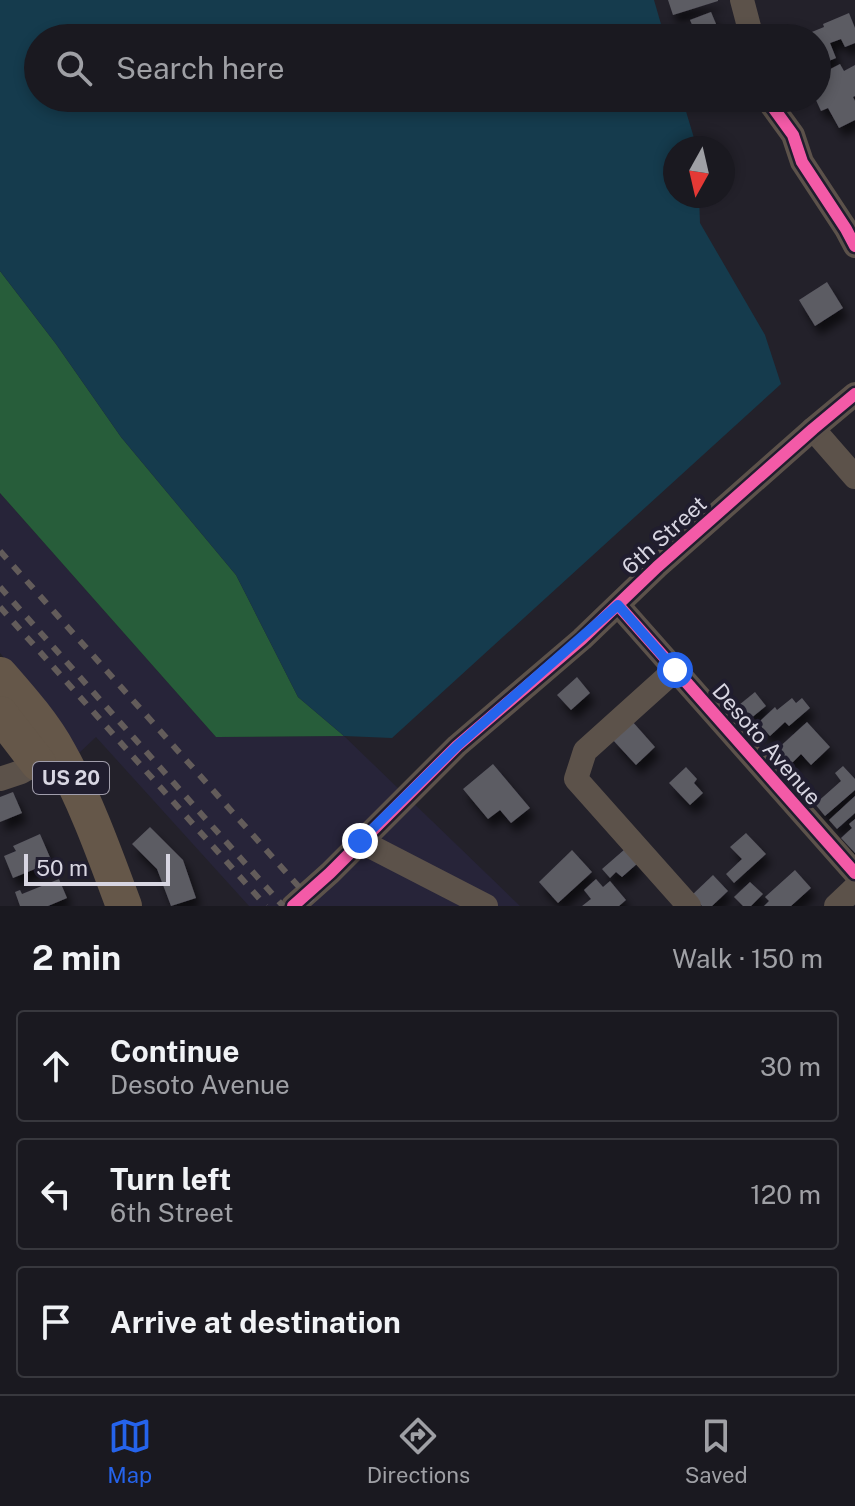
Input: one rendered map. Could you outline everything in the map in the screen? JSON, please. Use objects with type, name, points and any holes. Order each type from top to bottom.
[{"type":"highway","name":"US 20","points":[[0,675],[33,714],[48,757],[56,796],[104,906]]},
{"type":"highway","name":"US 20","points":[[0,714],[48,757],[76,788],[124,906]]},
{"type":"street","points":[[742,0],[748,24]]},
{"type":"street","points":[[776,112],[793,135],[802,162],[855,246]]},
{"type":"street","name":"6th Street","points":[[293,906],[457,746],[855,394]]},
{"type":"street","points":[[813,429],[855,477]]},
{"type":"street","name":"Desoto Avenue","points":[[618,605],[855,873]]},
{"type":"street","points":[[675,670],[585,751],[576,779],[689,906]]},
{"type":"street","points":[[0,779],[48,757]]},
{"type":"street","points":[[360,841],[486,906]]},
{"type":"street","points":[[836,906],[855,888]]},
{"type":"shaded area","points":[[0,493],[216,737],[344,736],[520,906],[249,906],[96,737],[78,754],[55,719],[0,653]]},
{"type":"green space","points":[[0,271],[121,437],[236,575],[298,697],[344,736],[216,737],[0,493]]},
{"type":"water","points":[[0,0],[654,0],[661,24],[24,24],[24,112],[686,112],[693,136],[663,136],[663,208],[699,208],[700,223],[765,335],[781,384],[392,738],[344,736],[298,697],[236,575],[121,437],[0,271]]},
{"type":"building","points":[[668,0],[718,0],[718,1],[673,15]]},
{"type":"building","points":[[711,12],[716,24],[692,24],[690,20]]},
{"type":"building","points":[[849,13],[855,28],[855,43],[845,47],[841,39],[831,43],[831,24],[823,24]]},
{"type":"building","points":[[840,64],[844,71],[855,65],[855,120],[839,128],[830,112],[831,69]]},
{"type":"building","points":[[827,282],[843,308],[815,326],[799,300]]},
{"type":"building","points":[[577,677],[590,693],[571,710],[557,695]]},
{"type":"building","points":[[755,692],[766,706],[750,719],[739,705]]},
{"type":"building","points":[[792,698],[796,703],[802,698],[810,708],[789,726],[785,722],[770,736],[758,723],[775,707],[777,710]]},
{"type":"building","points":[[632,721],[655,747],[636,765],[612,739]]},
{"type":"building","points":[[807,722],[830,747],[811,765],[801,754],[789,766],[775,751]]},
{"type":"building","points":[[493,764],[530,808],[511,823],[500,810],[488,819],[463,789]]},
{"type":"building","points":[[843,766],[855,779],[855,790],[825,816],[815,804],[841,781],[835,773]]},
{"type":"building","points":[[686,767],[697,779],[694,783],[703,793],[690,805],[669,783]]},
{"type":"building","points":[[13,792],[22,813],[0,822],[0,797]]},
{"type":"building","points":[[855,796],[855,813],[837,829],[829,820]]},
{"type":"building","points":[[855,819],[855,853],[841,838],[852,828],[849,824]]},
{"type":"building","points":[[150,827],[183,860],[196,898],[171,906],[157,869],[132,844]]},
{"type":"building","points":[[746,833],[766,854],[734,883],[726,874],[742,859],[730,847]]},
{"type":"building","points":[[40,834],[52,862],[13,878],[4,856],[16,851],[13,846]]},
{"type":"building","points":[[625,849],[638,863],[622,877],[616,872],[610,878],[602,869]]},
{"type":"building","points":[[572,850],[592,872],[558,903],[539,882]]},
{"type":"building","points":[[795,870],[811,888],[791,906],[764,906],[769,901],[765,897]]},
{"type":"building","points":[[713,875],[728,891],[712,906],[702,906],[692,895]]},
{"type":"building","points":[[59,879],[67,898],[48,906],[20,906],[15,892],[20,890],[22,894]]},
{"type":"building","points":[[596,879],[603,887],[610,881],[626,900],[619,906],[582,906],[591,899],[584,890]]},
{"type":"building","points":[[750,882],[763,894],[751,906],[743,906],[734,897]]},
{"type":"railway","points":[[0,551],[316,906]]},
{"type":"railway","points":[[0,587],[283,906]]},
{"type":"railway","points":[[0,607],[266,906]]},
{"type":"cycle path","points":[[776,112],[793,135],[802,162],[855,246]]},
{"type":"cycle path","points":[[293,906],[457,746],[582,639],[657,567],[855,394]]},
{"type":"cycle path","points":[[618,605],[855,873]]},
{"type":"route","points":[[360,841],[457,746],[618,605],[675,670]]}]
